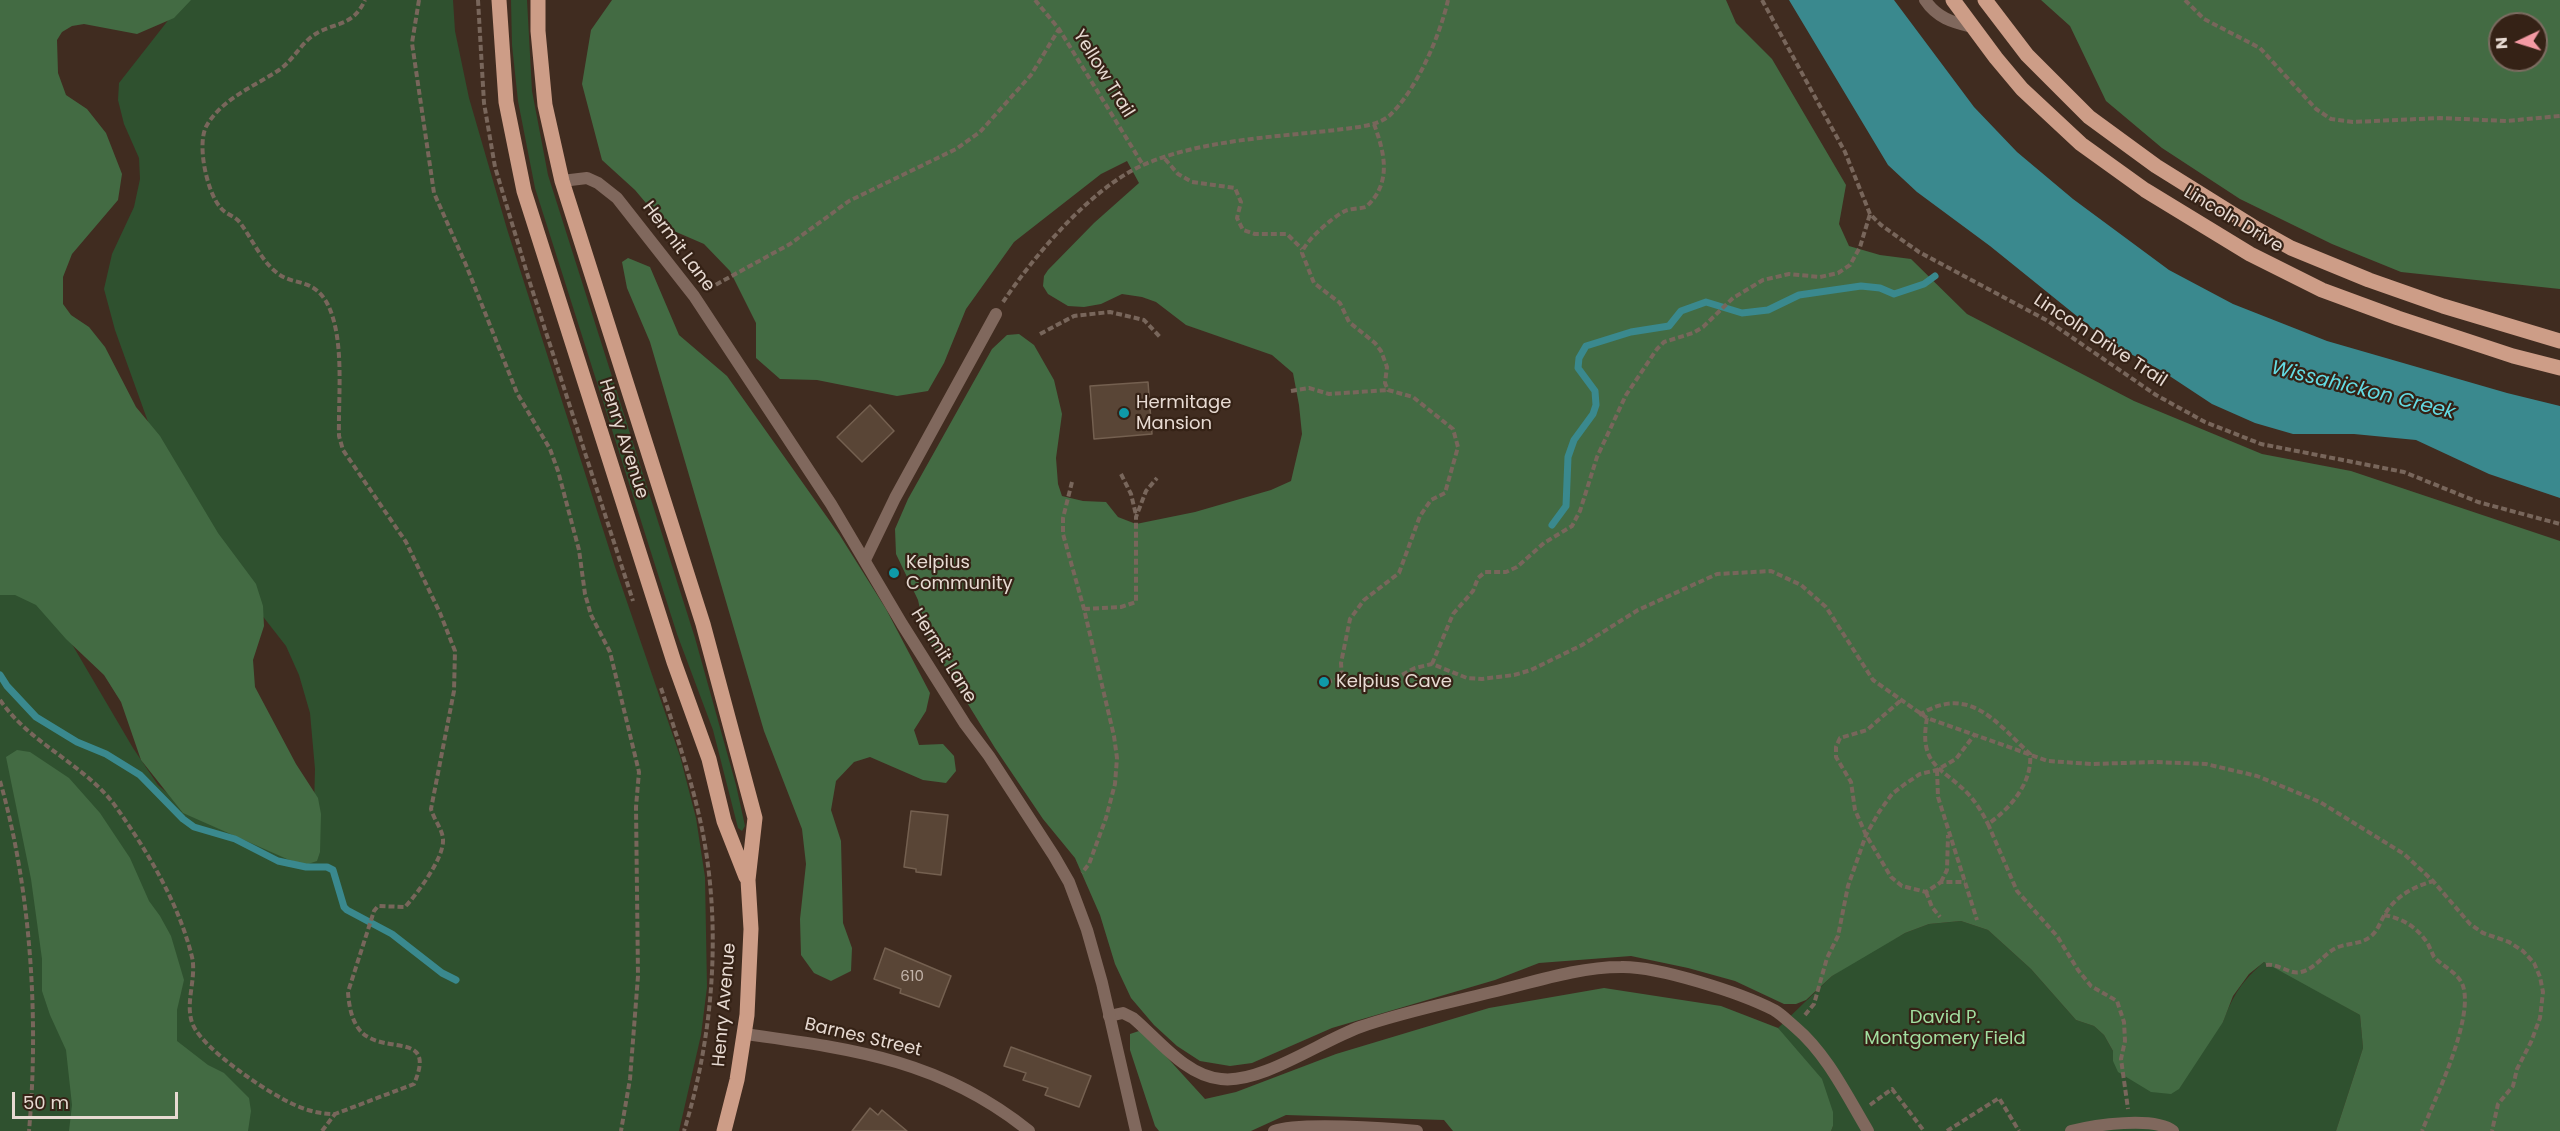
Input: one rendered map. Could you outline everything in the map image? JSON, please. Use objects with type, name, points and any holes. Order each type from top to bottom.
[{"type":"main road","name":"Henry Avenue","points":[[499,0],[506,102],[524,191],[674,662],[709,759],[724,821],[748,880]]},
{"type":"main road","name":"Henry Avenue","points":[[538,0],[538,32],[545,105],[562,182],[702,624],[748,785],[755,818],[748,880],[751,929],[750,981],[745,1034],[737,1080],[724,1131]]},
{"type":"main road","name":"Lincoln Drive","points":[[1953,0],[2022,89],[2081,144],[2137,184],[2250,254],[2285,274],[2369,308],[2458,339],[2560,368]]},
{"type":"main road","name":"Lincoln Drive","points":[[1985,0],[2027,55],[2089,117],[2156,166],[2257,228],[2291,248],[2369,280],[2443,306],[2560,341]]},
{"type":"street","points":[[1925,0],[1931,9],[1946,20],[1972,27]]},
{"type":"street","name":"Hermit Lane","points":[[562,182],[587,178],[598,183],[617,198],[694,296],[807,467],[866,560],[902,624],[953,706],[1014,794],[1069,882],[1090,938],[1136,1131]]},
{"type":"street","points":[[866,560],[895,498],[996,314]]},
{"type":"street","points":[[1109,1016],[1123,1013],[1133,1018],[1196,1071],[1222,1080],[1235,1080],[1261,1073],[1337,1036],[1404,1014],[1544,980],[1611,967],[1660,972],[1735,994],[1775,1011],[1796,1027],[1827,1063],[1868,1131]]},
{"type":"street","name":"Barnes Street","points":[[745,1034],[846,1050],[919,1068],[974,1094],[1029,1131]]},
{"type":"street","points":[[2071,1131],[2131,1124],[2159,1124],[2172,1131]]},
{"type":"street","points":[[1274,1131],[1283,1128],[1417,1131]]},
{"type":"path","points":[[0,700],[19,724],[103,790],[145,851],[173,906],[192,958],[194,977],[190,1009],[193,1024],[203,1039],[224,1059],[268,1091],[297,1106],[321,1113],[335,1114],[414,1084],[420,1062],[417,1052],[409,1047],[368,1037],[359,1029],[349,1006],[350,983],[374,911],[378,906],[405,907],[428,876],[442,849],[441,832],[431,809],[454,691],[455,651],[440,613],[406,542],[343,450],[339,436],[337,346],[328,305],[308,283],[285,278],[275,272],[240,221],[218,206],[202,154],[207,125],[232,99],[279,70],[311,37],[352,19],[365,0]]},
{"type":"path","points":[[419,0],[412,43],[434,194],[466,265],[517,393],[550,449],[558,471],[579,550],[585,594],[591,615],[610,652],[639,772],[636,807],[638,976],[630,1079],[621,1131]]},
{"type":"path","points":[[478,0],[484,103],[495,167],[530,284],[636,612]]},
{"type":"path","name":"Yellow Trail","points":[[1035,0],[1059,29],[1143,165]]},
{"type":"path","points":[[996,314],[1021,275],[1055,235],[1108,187],[1143,165],[1216,146],[1374,124],[1387,117],[1400,104],[1412,84],[1442,23],[1448,0]]},
{"type":"path","name":"Lincoln Drive Trail","points":[[1762,0],[1845,152],[1870,213],[1881,225],[1919,252],[2048,321],[2156,394],[2205,422],[2261,444],[2404,472],[2478,502],[2560,524]]},
{"type":"path","points":[[2186,0],[2205,19],[2260,48],[2316,109],[2331,119],[2353,122],[2440,118],[2506,121],[2560,116]]},
{"type":"path","points":[[694,296],[790,244],[849,201],[964,143],[980,132],[1031,75],[1059,29]]},
{"type":"path","points":[[1302,249],[1334,218],[1350,209],[1366,207],[1380,190],[1385,167],[1382,145],[1374,124]]},
{"type":"path","points":[[1164,158],[1178,174],[1192,182],[1234,188],[1241,202],[1237,218],[1243,230],[1255,234],[1287,234],[1302,249],[1303,259],[1314,283],[1340,303],[1349,322],[1375,343],[1381,351],[1387,367],[1385,383],[1388,390]]},
{"type":"path","points":[[1432,664],[1453,614],[1473,591],[1478,578],[1485,572],[1506,572],[1517,567],[1544,543],[1572,526],[1580,511],[1597,457],[1626,395],[1657,349],[1664,342],[1693,333],[1703,327],[1733,298],[1763,280],[1789,274],[1820,277],[1838,273],[1850,265],[1860,247],[1870,213]]},
{"type":"path","points":[[1040,334],[1074,316],[1110,312],[1144,320],[1161,338]]},
{"type":"path","points":[[1291,391],[1309,388],[1329,394],[1388,390],[1413,397],[1453,429],[1458,447],[1445,493],[1431,500],[1420,516],[1400,573],[1364,600],[1350,620],[1341,663],[1342,678]]},
{"type":"path","points":[[1084,609],[1121,607],[1136,602],[1136,517],[1131,494],[1121,474]]},
{"type":"path","points":[[1136,517],[1146,492],[1157,478]]},
{"type":"path","points":[[1069,882],[1080,875],[1089,864],[1106,818],[1117,774],[1114,736],[1084,609],[1063,534],[1063,519],[1072,482]]},
{"type":"path","points":[[1326,682],[1342,678],[1358,685],[1381,686],[1415,668],[1432,664],[1467,678],[1482,679],[1531,670],[1582,645],[1638,610],[1717,574],[1771,571],[1801,585],[1826,607],[1873,680],[1919,715],[2048,760],[2091,764],[2155,762],[2206,764],[2257,777],[2319,802],[2404,854],[2433,881],[2470,924],[2483,933],[2509,942],[2523,951],[2534,963],[2541,977],[2543,993],[2540,1018],[2517,1069],[2513,1086],[2498,1104],[2492,1131]]},
{"type":"path","points":[[661,687],[696,805],[707,861],[711,899],[712,967],[708,1011],[696,1086],[684,1131]]},
{"type":"path","points":[[1899,701],[1867,730],[1840,738],[1836,747],[1836,757],[1851,782],[1856,810],[1866,835],[1891,877],[1902,886],[1926,892],[1941,882],[1947,870],[1948,831]]},
{"type":"path","points":[[1919,715],[1933,706],[1961,702],[1980,710],[2030,754]]},
{"type":"path","points":[[1927,718],[1924,732],[1927,749],[1937,770],[1938,797],[1977,920]]},
{"type":"path","points":[[1796,1027],[1814,1004],[1827,958],[1838,936],[1848,886],[1866,835],[1879,812],[1892,794],[1920,774],[1937,770],[1956,759],[1975,734]]},
{"type":"path","points":[[1988,824],[2000,816],[2024,785],[2029,774],[2030,754]]},
{"type":"path","points":[[1937,770],[1970,796],[1988,824],[2017,891],[2057,936],[2078,970],[2091,986],[2117,1001],[2124,1022],[2125,1041],[2121,1059],[2131,1124]]},
{"type":"path","points":[[0,781],[19,864],[25,915],[33,1020],[33,1073],[29,1131]]},
{"type":"path","points":[[2266,965],[2273,964],[2292,972],[2310,968],[2340,946],[2360,942],[2370,937],[2380,927],[2384,915],[2404,893],[2433,881]]},
{"type":"path","points":[[1941,882],[1965,882]]},
{"type":"path","points":[[1926,892],[1932,907],[1940,917]]},
{"type":"path","points":[[2384,915],[2402,918],[2418,930],[2435,958],[2452,971],[2463,986],[2465,1001],[2453,1055],[2422,1131]]},
{"type":"path","points":[[1880,1098],[1892,1089],[1924,1131]]},
{"type":"path","points":[[1947,1131],[1999,1098],[2019,1131]]},
{"type":"path","points":[[322,1131],[335,1114]]},
{"type":"green space","points":[[0,0],[191,0],[174,18],[137,34],[84,24],[72,26],[62,32],[57,40],[58,73],[66,95],[87,109],[106,133],[122,174],[118,200],[72,254],[63,277],[63,304],[71,315],[89,327],[105,347],[136,407],[160,436],[218,533],[256,584],[263,606],[264,626],[253,660],[255,687],[296,764],[318,798],[321,814],[320,852],[317,861],[305,865],[287,859],[183,813],[141,760],[121,702],[104,675],[66,639],[36,605],[15,595],[0,595]]},
{"type":"green space","points":[[184,0],[453,0],[455,31],[469,98],[507,229],[615,567],[680,756],[696,818],[705,877],[707,987],[701,1035],[679,1131],[0,1131],[0,574],[46,600],[133,748],[158,785],[198,819],[314,807],[315,769],[310,713],[299,675],[286,646],[261,614],[156,444],[115,330],[104,289],[112,254],[134,207],[140,179],[139,158],[124,124],[118,100],[119,83]]},
{"type":"green space","points":[[511,0],[527,0],[532,91],[548,175],[695,638],[736,785],[745,826],[742,831],[738,828],[713,730],[677,634],[535,188],[518,101],[512,45]]},
{"type":"green space","points":[[612,0],[1726,0],[1736,23],[1772,59],[1846,185],[1839,224],[1849,246],[1880,255],[1911,259],[1967,314],[2134,401],[2262,454],[2351,471],[2560,541],[2560,1131],[2336,1131],[2363,1048],[2360,1015],[2264,962],[2249,974],[2233,996],[2223,1022],[2179,1089],[2171,1094],[2151,1092],[2118,1072],[2113,1061],[2113,1051],[2104,1035],[2094,1026],[2076,1020],[2031,969],[1988,930],[1961,921],[1929,924],[1905,933],[1832,976],[1806,1000],[1796,1004],[1784,1004],[1735,981],[1631,956],[1539,963],[1495,980],[1332,1028],[1252,1063],[1230,1066],[1200,1061],[1177,1046],[1154,1025],[1131,998],[1115,964],[1100,915],[1075,858],[1043,819],[995,748],[926,636],[918,600],[896,554],[895,529],[908,499],[992,349],[1007,335],[1019,334],[1034,345],[1054,380],[1062,414],[1056,458],[1058,484],[1062,496],[1083,501],[1106,502],[1118,517],[1136,524],[1195,512],[1271,490],[1291,481],[1302,434],[1293,373],[1272,355],[1186,325],[1156,302],[1142,297],[1122,294],[1101,304],[1084,307],[1068,306],[1048,294],[1043,286],[1044,276],[1048,270],[1094,223],[1139,183],[1127,161],[1101,174],[1014,242],[966,309],[944,363],[928,391],[897,396],[817,380],[780,379],[756,358],[756,323],[730,271],[704,244],[667,228],[635,190],[602,160],[582,84],[591,30]]},
{"type":"green space","points":[[2041,0],[2560,0],[2560,289],[2401,272],[2332,244],[2240,199],[2162,148],[2106,101],[2070,26]]},
{"type":"green space","points":[[628,258],[650,267],[679,335],[727,376],[839,534],[886,609],[930,693],[926,711],[914,730],[919,745],[943,744],[954,756],[956,771],[946,783],[923,780],[870,757],[854,762],[836,781],[831,810],[841,841],[843,923],[852,948],[851,971],[831,981],[814,973],[801,955],[800,919],[806,864],[802,829],[764,731],[650,342],[627,288],[622,262]]},
{"type":"green space","points":[[17,750],[30,752],[69,778],[100,813],[130,858],[149,901],[171,936],[184,980],[177,1010],[177,1041],[208,1065],[224,1073],[249,1098],[251,1111],[248,1131],[69,1131],[72,1105],[66,1050],[42,991],[42,959],[31,879],[6,757]]},
{"type":"green space","name":"David P. Montgomery Field","points":[[1961,921],[1988,930],[2031,969],[2076,1020],[2094,1026],[2104,1035],[2113,1051],[2113,1061],[2223,1022],[2244,982],[2264,962],[2274,966],[2360,1015],[2363,1048],[2336,1131],[1831,1131],[1833,1126],[1778,1028],[1832,976],[1857,959],[1905,933],[1929,924]]},
{"type":"green space","points":[[1604,988],[1721,1006],[1778,1028],[1822,1079],[1833,1112],[1831,1131],[1453,1131],[1444,1120],[1286,1115],[1251,1131],[1159,1131],[1155,1126],[1130,1050],[1130,1034],[1142,1030],[1205,1099],[1236,1092],[1336,1054],[1489,1008]]},
{"type":"water","name":"Wissahickon Creek","points":[[1789,0],[1894,0],[1974,107],[2017,152],[2073,199],[2169,270],[2233,304],[2327,341],[2560,406],[2560,498],[2489,474],[2416,440],[2354,434],[2293,434],[2255,423],[2212,404],[2162,371],[2109,342],[1990,246],[1917,192],[1888,165]]},
{"type":"building","name":"Hermitage Mansion","points":[[1148,382],[1152,434],[1094,439],[1090,386]]},
{"type":"building","points":[[870,405],[894,431],[862,462],[837,437]]},
{"type":"building","points":[[911,811],[948,815],[941,875],[916,872],[916,869],[904,867]]},
{"type":"building","points":[[885,948],[951,976],[939,1007],[900,993],[901,989],[874,979]]},
{"type":"building","points":[[1011,1047],[1091,1076],[1079,1107],[1045,1095],[1048,1088],[1023,1080],[1026,1073],[1004,1066]]},
{"type":"building","points":[[870,1108],[878,1115],[882,1110],[907,1131],[852,1131]]},
{"type":"waterway","points":[[1552,525],[1566,506],[1568,457],[1574,440],[1593,414],[1596,405],[1595,391],[1578,368],[1579,358],[1586,346],[1631,332],[1669,326],[1681,311],[1706,302],[1742,313],[1768,310],[1799,295],[1861,286],[1880,288],[1894,294],[1924,284],[1935,276]]},
{"type":"waterway","points":[[0,675],[7,686],[36,717],[77,742],[106,754],[140,775],[183,819],[194,827],[235,839],[278,861],[306,867],[327,867],[333,870],[344,907],[347,910],[392,934],[442,973],[456,980]]},
{"type":"place","name":"Hermitage Mansion","points":[[1124,413]]},
{"type":"place","name":"Kelpius Community","points":[[894,573]]},
{"type":"place","name":"Kelpius Cave","points":[[1324,682]]}]
